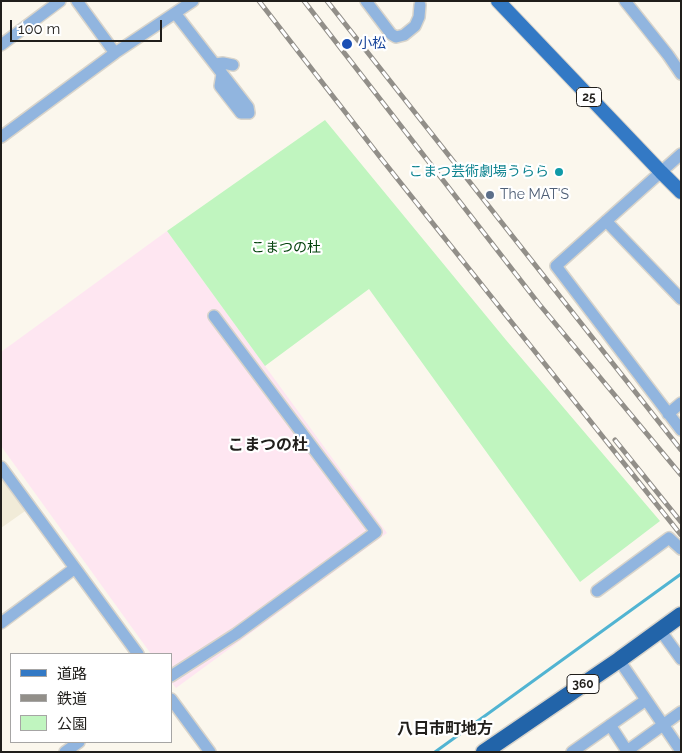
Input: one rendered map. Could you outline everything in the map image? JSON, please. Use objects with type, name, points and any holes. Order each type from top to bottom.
[{"type":"highway","name":"360","points":[[484,752],[619,660],[681,615]]},
{"type":"main road","name":"25","points":[[498,1],[681,192]]},
{"type":"street","points":[[1,45],[60,1]]},
{"type":"street","points":[[77,1],[115,53]]},
{"type":"street","points":[[1,136],[115,53],[193,1]]},
{"type":"street","points":[[366,1],[391,34],[396,36],[404,35],[415,26],[419,17],[419,2]]},
{"type":"street","points":[[625,1],[681,74]]},
{"type":"street","points":[[175,14],[222,74]]},
{"type":"street","points":[[215,64],[223,62],[233,65]]},
{"type":"street","points":[[681,154],[556,266],[681,430]]},
{"type":"street","points":[[606,221],[681,299]]},
{"type":"street","points":[[172,675],[236,634],[376,532],[214,316]]},
{"type":"street","points":[[668,414],[681,403]]},
{"type":"street","points":[[1,467],[137,653]]},
{"type":"street","points":[[597,591],[669,538],[681,549]]},
{"type":"street","points":[[1,622],[75,568]]},
{"type":"street","points":[[660,630],[681,659]]},
{"type":"street","points":[[619,660],[681,751]]},
{"type":"street","points":[[172,700],[210,752]]},
{"type":"street","points":[[572,752],[646,700]]},
{"type":"street","points":[[610,725],[627,751],[681,712]]},
{"type":"street","points":[[65,752],[78,743]]},
{"type":"shaded area","points":[[167,231],[387,533],[176,688],[172,683],[172,653],[150,653],[1,446],[1,352]]},
{"type":"shaded area","points":[[1,472],[28,509],[1,528]]},
{"type":"green space","name":"こまつの杜","points":[[325,120],[506,340],[660,521],[580,582],[369,289],[265,366],[167,231]]},
{"type":"waterway","points":[[435,752],[681,574]]},
{"type":"railway","points":[[259,1],[380,157],[681,535]]},
{"type":"railway","points":[[304,1],[539,304],[681,475]]},
{"type":"railway","points":[[327,1],[681,450]]},
{"type":"railway","points":[[615,440],[681,522]]},
{"type":"place","name":"小松","points":[[347,44]]},
{"type":"place","name":"こまつ芸術劇場うらら","points":[[559,172]]},
{"type":"place","name":"The MAT'S","points":[[490,195]]},
{"type":"district","name":"こまつの杜","points":[[268,445]]},
{"type":"district","name":"八日市町地方","points":[[445,729]]}]
